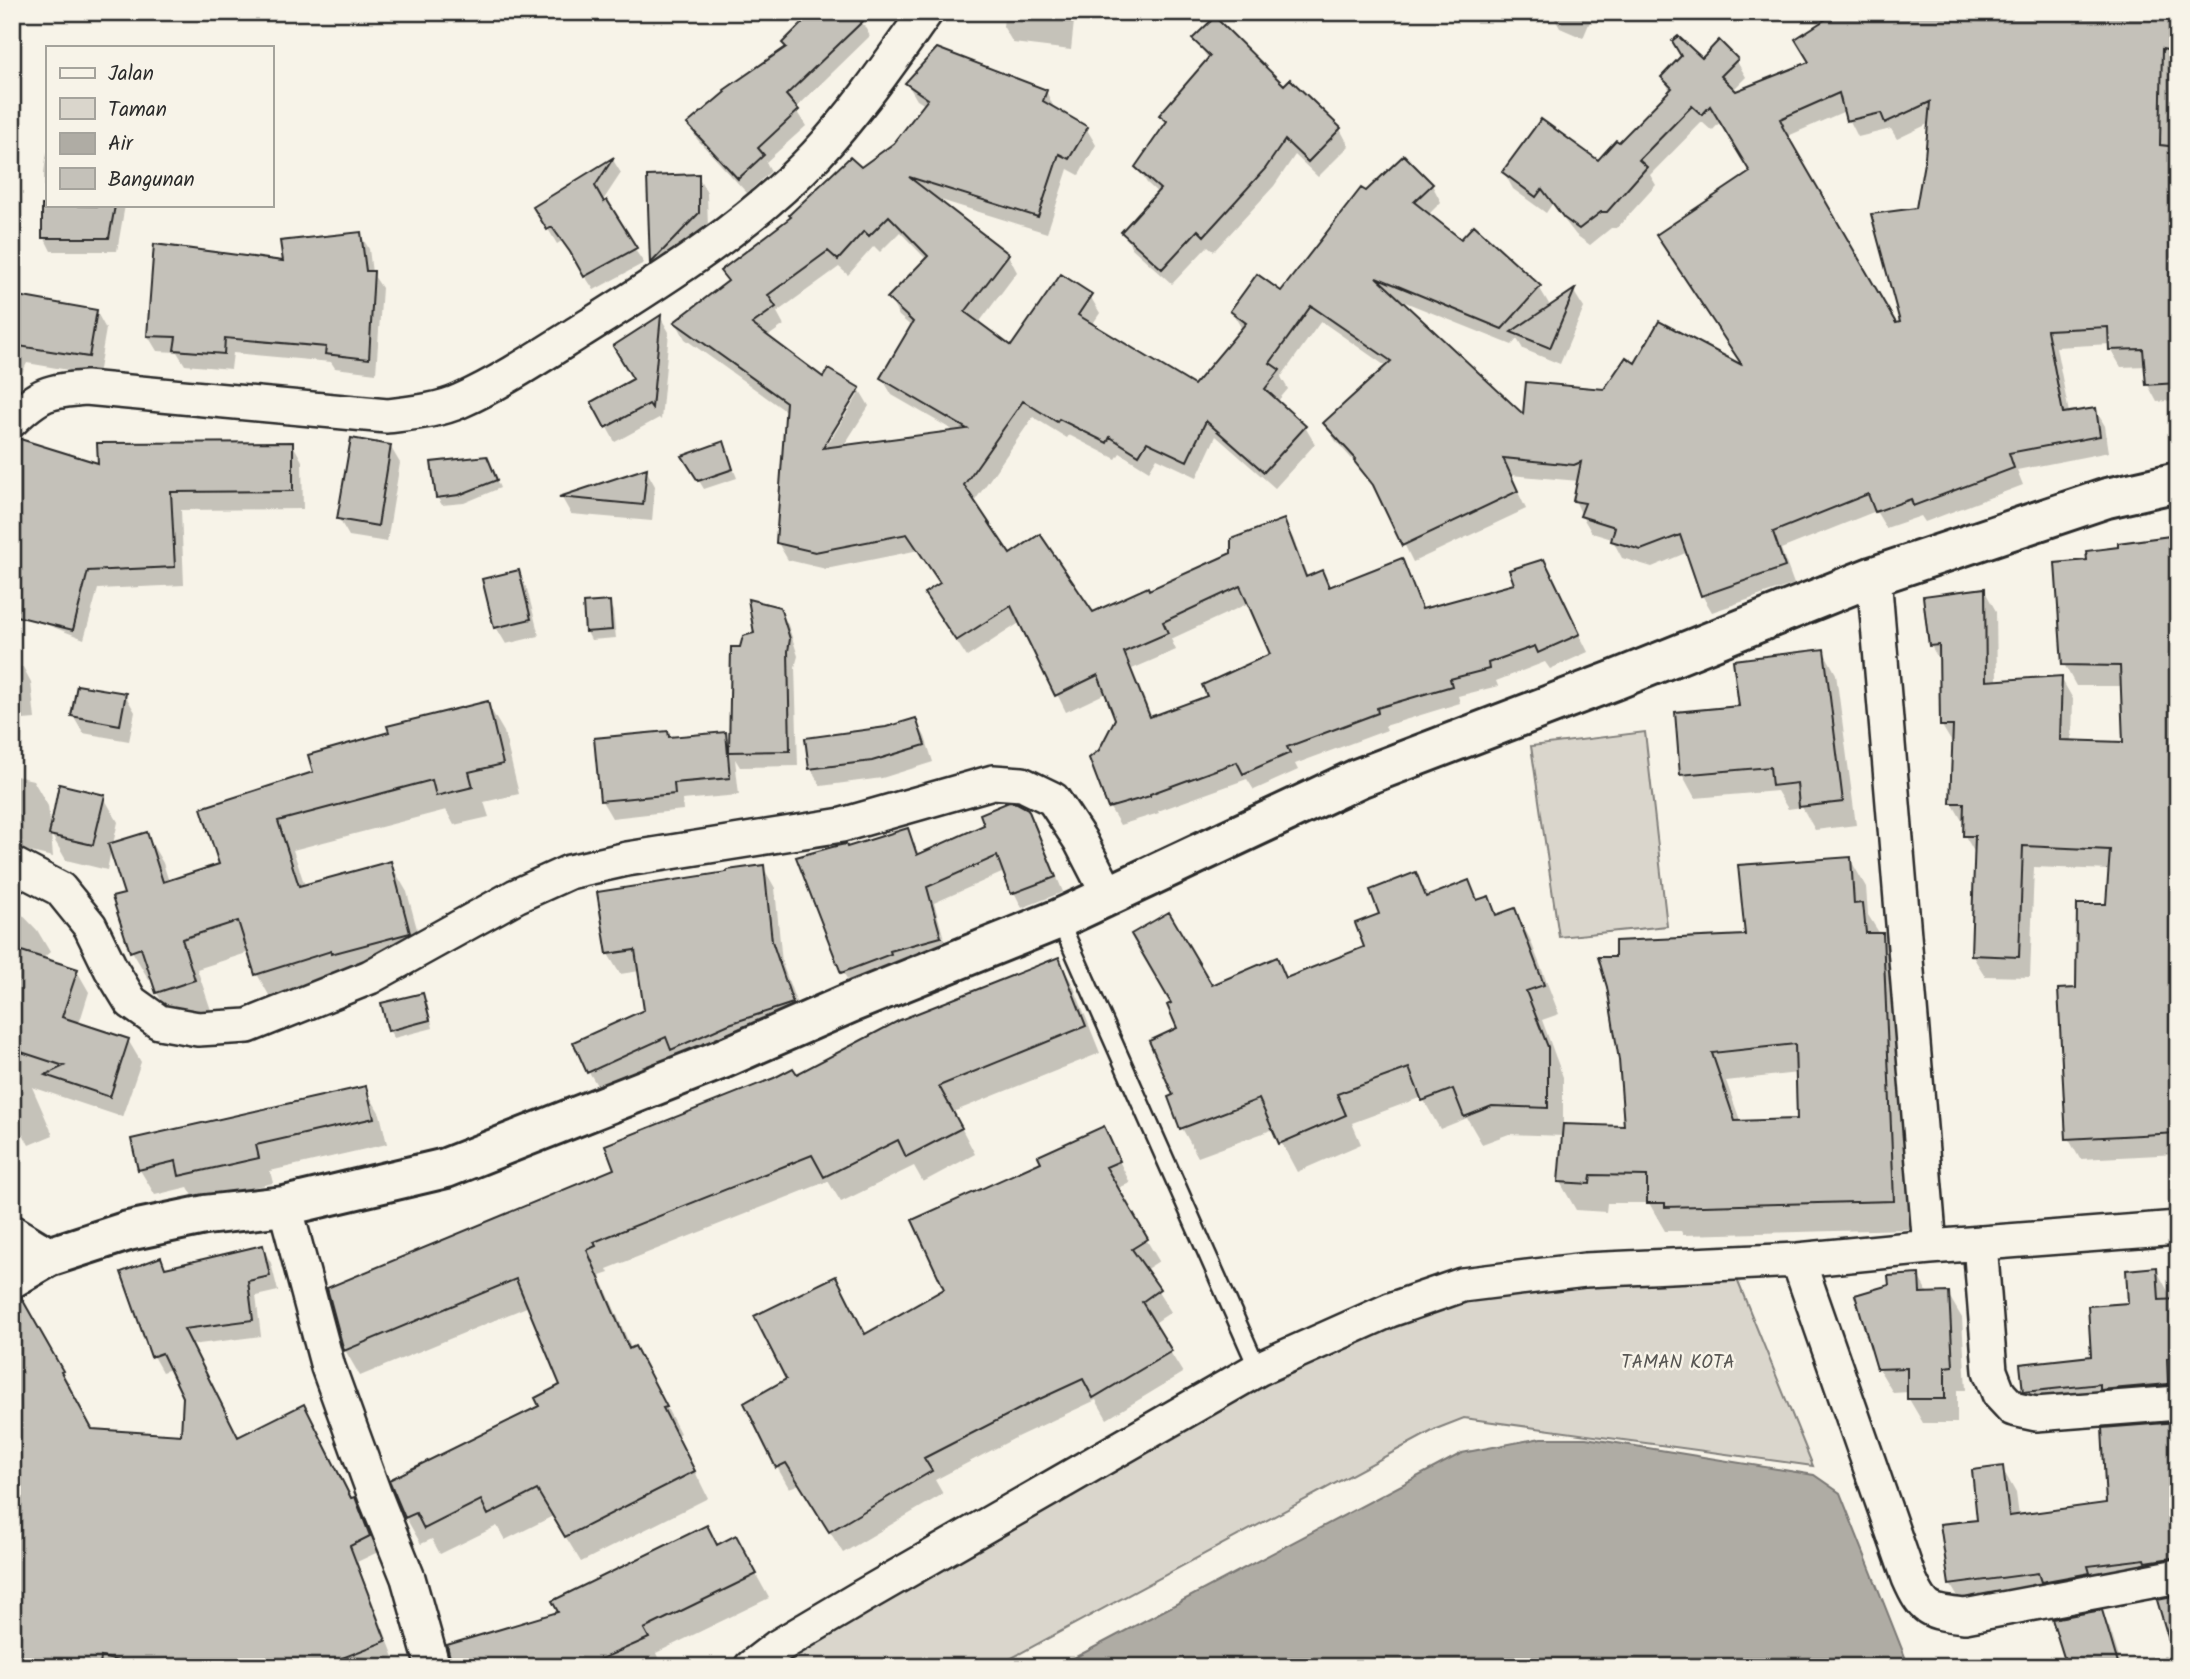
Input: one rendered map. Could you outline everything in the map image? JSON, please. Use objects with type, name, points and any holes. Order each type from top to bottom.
[{"type":"main road","points":[[12,1278],[48,1257],[141,1229],[205,1215],[285,1206],[446,1168],[722,1059],[850,1003],[1059,919],[1359,778],[1615,680],[1874,576],[2107,498],[2178,482]]},
{"type":"main road","points":[[12,1235],[48,1257]]},
{"type":"street","points":[[12,420],[32,400],[53,390],[86,388],[387,416],[424,411],[458,402],[545,353],[673,274],[764,203],[815,155],[869,93],[926,12]]},
{"type":"street","points":[[1874,576],[1930,1247]]},
{"type":"street","points":[[12,864],[60,889],[90,926],[131,1002],[159,1022],[198,1029],[248,1026],[370,978],[516,896],[569,872],[627,859],[842,825],[993,782],[1023,784],[1053,799],[1080,840],[1108,894]]},
{"type":"street","points":[[285,1206],[328,1367],[408,1578],[433,1667]]},
{"type":"street","points":[[765,1660],[1258,1369],[1390,1310],[1462,1285],[1584,1270],[1798,1260],[2178,1228]]},
{"type":"street","points":[[1980,1243],[1990,1371],[1999,1394],[2013,1409],[2036,1414],[2178,1403]]},
{"type":"street","points":[[1798,1260],[1909,1578],[1919,1600],[1933,1612],[1965,1616],[2178,1576]]},
{"type":"lane","points":[[1059,919],[1258,1369]]},
{"type":"green space","points":[[1645,732],[1667,926],[1559,937],[1531,746]]},
{"type":"green space","name":"TAMAN KOTA","points":[[1734,1272],[1813,1466],[1464,1418],[1436,1429],[995,1667],[773,1667],[1191,1417],[1444,1300]]},
{"type":"water","points":[[1541,1438],[1586,1438],[1814,1475],[1840,1493],[1909,1667],[1057,1667],[1462,1453]]},
{"type":"building","points":[[813,12],[841,12],[863,21],[786,95],[799,110],[758,148],[764,155],[738,179],[687,124],[725,92],[724,90],[786,47],[782,43]]},
{"type":"building","points":[[1837,12],[2178,12],[2178,52],[2162,49],[2160,145],[2178,147],[2178,383],[2146,385],[2143,349],[2109,350],[2108,327],[2047,330],[2063,413],[2096,408],[2100,436],[2009,453],[2014,468],[1913,506],[1911,499],[1875,512],[1868,494],[1773,532],[1785,567],[1701,596],[1680,535],[1641,550],[1611,541],[1615,527],[1580,516],[1585,503],[1573,501],[1581,462],[1574,465],[1503,458],[1518,491],[1402,546],[1373,485],[1354,461],[1356,459],[1323,423],[1391,361],[1311,306],[1270,363],[1280,370],[1265,389],[1306,426],[1264,472],[1206,421],[1187,461],[1147,442],[1139,455],[1110,437],[1107,443],[1059,419],[1057,422],[1023,401],[964,485],[1010,554],[1040,534],[1093,612],[1231,553],[1231,539],[1284,519],[1306,577],[1322,570],[1329,587],[1402,558],[1422,609],[1514,584],[1509,570],[1544,559],[1580,634],[1538,653],[1535,646],[1488,663],[1489,669],[1450,679],[1452,686],[1377,708],[1378,713],[1287,747],[1290,753],[1243,774],[1237,762],[1150,796],[1108,808],[1089,758],[1099,750],[1115,719],[1098,675],[1055,696],[1011,606],[956,641],[924,593],[940,583],[907,534],[815,552],[776,543],[786,402],[674,322],[728,281],[720,271],[791,217],[789,215],[850,157],[861,167],[894,143],[928,99],[905,83],[937,48],[1047,90],[1043,101],[1088,127],[1069,159],[1059,154],[1038,217],[909,177],[1009,254],[965,312],[1011,346],[1061,274],[1092,294],[1078,315],[1194,385],[1246,323],[1230,311],[1257,274],[1281,291],[1361,188],[1366,191],[1404,155],[1433,184],[1414,202],[1461,239],[1474,225],[1541,286],[1502,329],[1376,277],[1523,414],[1526,382],[1604,389],[1626,357],[1635,363],[1659,321],[1742,365],[1656,235],[1750,172],[1710,106],[1702,115],[1692,106],[1639,160],[1647,167],[1607,212],[1601,212],[1579,229],[1564,218],[1542,189],[1536,197],[1502,172],[1541,119],[1598,160],[1672,88],[1661,77],[1681,56],[1672,41],[1678,36],[1702,58],[1719,40],[1738,59],[1721,76],[1736,91],[1809,62],[1795,39]],"holes":[[[1839,93],[1846,121],[1881,113],[1885,123],[1930,102],[1925,157],[1916,208],[1871,214],[1900,322],[1896,323],[1780,119]],[[889,216],[928,256],[887,298],[913,322],[880,378],[967,429],[823,448],[860,388],[828,369],[823,377],[752,324],[776,307],[768,295],[828,251],[838,260],[864,231],[869,236]],[[1240,586],[1270,654],[1202,685],[1207,696],[1150,717],[1124,652],[1168,633],[1163,622]]]},
{"type":"building","points":[[1215,17],[1284,85],[1290,79],[1341,128],[1308,162],[1285,140],[1265,169],[1204,236],[1198,230],[1162,269],[1121,232],[1160,189],[1135,167],[1167,121],[1159,115],[1210,56],[1192,39]]},
{"type":"building","points":[[614,157],[595,186],[637,248],[584,277],[552,227],[547,230],[533,207]]},
{"type":"building","points":[[699,174],[699,213],[650,264],[647,176]]},
{"type":"building","points":[[42,205],[115,206],[109,238],[42,238]]},
{"type":"building","points":[[361,232],[366,271],[374,271],[369,359],[325,354],[326,347],[225,338],[224,354],[174,350],[176,337],[147,336],[154,244],[283,261],[280,241]]},
{"type":"building","points":[[1575,289],[1550,348],[1511,332]]},
{"type":"building","points":[[12,295],[97,310],[89,357],[12,345]]},
{"type":"building","points":[[661,315],[652,408],[649,404],[605,428],[591,402],[633,379],[613,346]]},
{"type":"building","points":[[17,438],[98,463],[97,443],[293,442],[293,491],[171,492],[175,567],[88,571],[73,630],[12,615],[12,439]]},
{"type":"building","points":[[351,438],[391,445],[378,526],[337,519]]},
{"type":"building","points":[[724,441],[733,469],[698,481],[682,456]]},
{"type":"building","points":[[487,456],[497,480],[459,495],[436,498],[431,462]]},
{"type":"building","points":[[647,468],[643,505],[559,497]]},
{"type":"building","points":[[2178,535],[2178,1133],[2066,1139],[2058,989],[2076,988],[2077,904],[2106,904],[2110,850],[2023,846],[2019,957],[1971,955],[1975,836],[1963,836],[1964,803],[1950,803],[1953,726],[1940,726],[1939,645],[1929,646],[1923,596],[1985,588],[1986,681],[2062,676],[2060,740],[2123,742],[2120,666],[2062,665],[2055,563],[2087,560],[2086,551],[2118,547],[2118,543]]},
{"type":"building","points":[[519,570],[531,619],[494,628],[482,579]]},
{"type":"building","points":[[748,599],[780,607],[790,639],[790,751],[729,752],[731,647],[740,647],[743,636],[754,633]]},
{"type":"building","points":[[610,601],[612,630],[585,632],[583,603]]},
{"type":"building","points":[[1824,649],[1843,802],[1799,807],[1797,783],[1772,786],[1770,767],[1680,775],[1675,712],[1739,706],[1733,660]]},
{"type":"building","points":[[77,685],[126,693],[120,725],[71,716]]},
{"type":"building","points":[[488,701],[503,764],[469,772],[473,787],[436,796],[432,780],[278,821],[299,886],[391,861],[410,933],[331,954],[331,951],[255,975],[238,921],[182,939],[195,980],[156,993],[141,948],[130,952],[112,897],[124,894],[108,844],[147,832],[163,882],[219,864],[201,808],[313,772],[308,755],[389,732],[387,726]]},
{"type":"building","points":[[916,718],[925,745],[872,761],[809,769],[805,738],[886,727]]},
{"type":"building","points":[[668,731],[669,737],[726,732],[730,778],[674,783],[675,794],[600,801],[594,738]]},
{"type":"building","points":[[59,784],[105,795],[93,845],[49,835]]},
{"type":"building","points":[[1009,802],[1028,809],[1056,877],[1011,894],[997,856],[927,887],[941,937],[890,951],[891,954],[841,973],[796,857],[846,844],[847,847],[908,828],[917,855],[984,825],[980,814]]},
{"type":"building","points":[[1851,857],[1854,904],[1863,903],[1866,933],[1883,933],[1894,1201],[1665,1207],[1665,1203],[1647,1203],[1647,1176],[1591,1175],[1590,1184],[1558,1182],[1563,1124],[1624,1126],[1619,1060],[1607,987],[1598,957],[1615,957],[1615,941],[1745,935],[1738,865]],"holes":[[[1795,1044],[1797,1119],[1735,1121],[1712,1053]]]},
{"type":"building","points":[[764,865],[772,941],[793,1003],[729,1024],[671,1050],[666,1037],[587,1073],[573,1042],[644,1010],[635,950],[607,954],[597,892]]},
{"type":"building","points":[[1416,872],[1426,897],[1469,880],[1477,900],[1489,896],[1496,915],[1515,908],[1544,985],[1526,991],[1548,1047],[1548,1108],[1492,1106],[1464,1117],[1453,1089],[1422,1101],[1409,1068],[1337,1094],[1346,1115],[1279,1144],[1259,1099],[1180,1129],[1168,1097],[1173,1095],[1149,1041],[1177,1028],[1167,1005],[1171,1003],[1131,934],[1169,912],[1212,985],[1277,957],[1286,978],[1364,947],[1355,923],[1379,914],[1370,890]]},
{"type":"building","points":[[12,948],[78,969],[62,1017],[129,1039],[110,1097],[45,1075],[64,1066],[12,1049]]},
{"type":"building","points":[[1059,957],[1086,1026],[939,1086],[962,1128],[906,1157],[898,1140],[824,1177],[812,1155],[594,1242],[596,1246],[587,1250],[629,1349],[635,1346],[667,1407],[663,1408],[695,1471],[565,1537],[537,1490],[488,1515],[481,1500],[424,1529],[416,1513],[405,1518],[389,1480],[539,1406],[535,1398],[560,1385],[516,1279],[344,1351],[327,1288],[614,1169],[605,1145],[793,1068],[797,1074],[900,1020]]},
{"type":"building","points":[[423,993],[430,1020],[388,1031],[381,1003]]},
{"type":"building","points":[[366,1086],[374,1118],[256,1145],[259,1158],[179,1176],[176,1161],[138,1170],[131,1139]]},
{"type":"building","points":[[1104,1126],[1120,1161],[1106,1167],[1148,1239],[1132,1249],[1160,1289],[1142,1302],[1172,1351],[1093,1398],[1083,1379],[924,1458],[932,1471],[829,1532],[786,1463],[776,1468],[744,1403],[786,1379],[754,1316],[836,1276],[865,1334],[944,1289],[912,1220],[1041,1162],[1038,1156]]},
{"type":"building","points":[[263,1245],[270,1276],[248,1281],[253,1320],[184,1329],[238,1437],[304,1404],[351,1498],[355,1497],[370,1536],[350,1546],[386,1641],[342,1658],[344,1667],[145,1667],[101,1657],[100,1667],[62,1667],[12,1660],[12,1300],[21,1297],[92,1429],[181,1435],[183,1397],[162,1353],[151,1357],[121,1272],[161,1257],[165,1268]]},
{"type":"building","points":[[2157,1267],[2159,1300],[2178,1299],[2178,1357],[2167,1358],[2168,1384],[2100,1390],[2100,1384],[2023,1392],[2020,1364],[2091,1356],[2088,1306],[2128,1303],[2126,1270]]},
{"type":"building","points":[[1919,1274],[1920,1293],[1949,1292],[1953,1366],[1945,1367],[1945,1399],[1907,1399],[1907,1368],[1877,1369],[1855,1295],[1889,1285],[1888,1276]]},
{"type":"building","points":[[2178,1422],[2178,1557],[2088,1566],[2090,1573],[2041,1582],[2038,1573],[1949,1585],[1940,1524],[1977,1520],[1972,1470],[2003,1466],[2009,1516],[2106,1503],[2102,1428]]},
{"type":"building","points":[[707,1525],[717,1545],[736,1535],[757,1574],[644,1629],[649,1638],[583,1667],[452,1667],[447,1645],[558,1612],[552,1601]]},
{"type":"building","points":[[2178,1596],[2178,1642],[2170,1644],[2157,1600]]},
{"type":"building","points":[[2102,1610],[2119,1667],[2067,1667],[2052,1619]]}]
